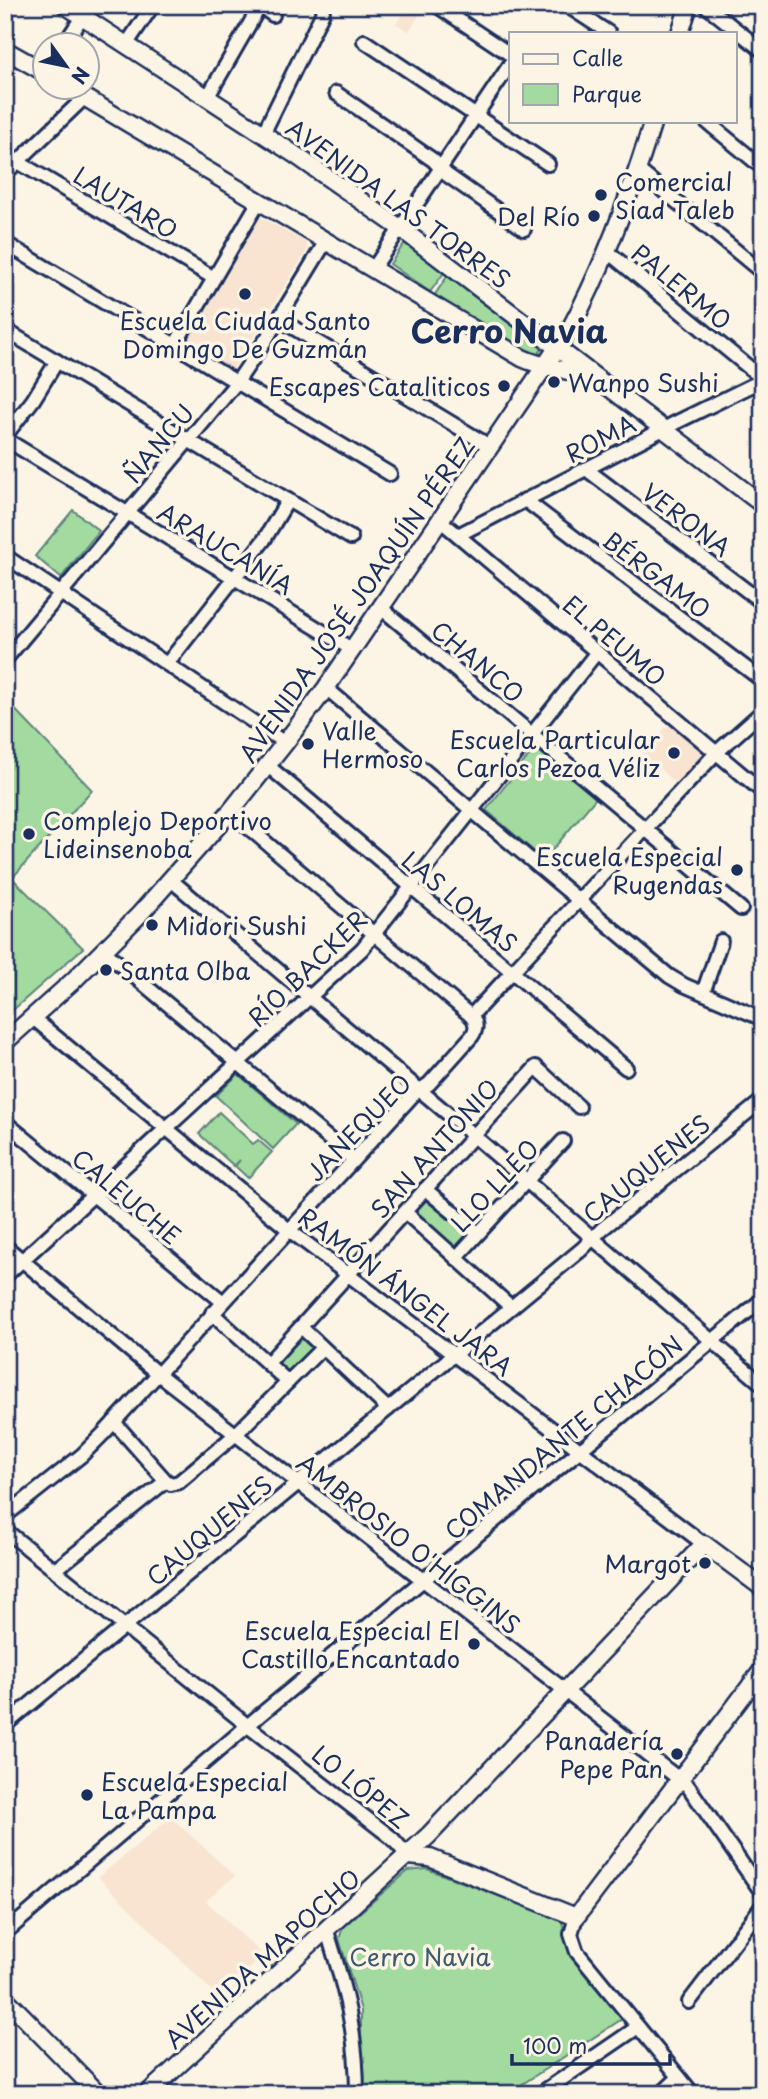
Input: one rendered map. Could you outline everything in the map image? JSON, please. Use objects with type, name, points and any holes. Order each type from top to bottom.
[{"type":"main road","name":"AVENIDA LAS TORRES","points":[[65,5],[263,134],[400,228],[763,505]]},
{"type":"main road","points":[[680,32],[688,5]]},
{"type":"main road","points":[[5,50],[32,66]]},
{"type":"main road","points":[[93,102],[522,358],[574,371],[608,386]]},
{"type":"main road","name":"AVENIDA JOSÉ JOAQUÍN PÉREZ","points":[[5,1042],[104,951],[171,880],[268,765],[382,608],[547,366],[580,311],[608,252],[638,170],[649,122]]},
{"type":"main road","name":"RAMÓN ÁNGEL JARA","points":[[704,1544],[763,1588]]},
{"type":"main road","name":"AVENIDA MAPOCHO","points":[[147,2094],[408,1856],[704,1544]]},
{"type":"main road","points":[[576,1917],[763,1669]]},
{"type":"main road","points":[[429,1835],[430,1858]]},
{"type":"main road","name":"LO LÓPEZ","points":[[408,1856],[430,1858],[576,1917]]},
{"type":"main road","points":[[5,1998],[99,2094]]},
{"type":"street","points":[[126,45],[153,5]]},
{"type":"street","points":[[436,5],[509,54]]},
{"type":"street","points":[[454,17],[461,5]]},
{"type":"street","points":[[566,5],[606,32]]},
{"type":"street","points":[[705,5],[763,51]]},
{"type":"street","points":[[207,97],[259,6],[273,15]]},
{"type":"street","points":[[263,134],[323,12]]},
{"type":"street","points":[[72,32],[82,17]]},
{"type":"street","points":[[364,41],[548,164]]},
{"type":"street","points":[[373,269],[509,66]]},
{"type":"street","points":[[336,93],[433,160],[447,175],[524,229]]},
{"type":"street","points":[[5,174],[80,102]]},
{"type":"street","points":[[707,122],[763,168]]},
{"type":"street","name":"LAUTARO","points":[[18,162],[214,278]]},
{"type":"street","points":[[638,170],[763,273]]},
{"type":"street","points":[[174,345],[259,201]]},
{"type":"street","name":"ÑANCU","points":[[5,660],[237,382],[326,241]]},
{"type":"street","points":[[5,243],[390,474]]},
{"type":"street","name":"PALERMO","points":[[608,252],[763,379]]},
{"type":"street","points":[[279,319],[491,447]]},
{"type":"street","points":[[5,330],[351,538]]},
{"type":"street","points":[[5,438],[57,361]]},
{"type":"street","name":"ROMA","points":[[458,535],[763,379]]},
{"type":"street","name":"ARAUCANÍA","points":[[5,438],[352,650]]},
{"type":"street","name":"VERONA","points":[[586,469],[763,603]]},
{"type":"street","points":[[167,664],[264,540],[288,500]]},
{"type":"street","name":"BÉRGAMO","points":[[525,500],[763,681]]},
{"type":"street","name":"EL PEUMO","points":[[441,521],[763,792]]},
{"type":"street","points":[[5,556],[285,743]]},
{"type":"street","name":"CHANCO","points":[[382,608],[741,909]]},
{"type":"street","name":"RÍO BACKER","points":[[5,1276],[350,962],[375,935],[597,652]]},
{"type":"street","points":[[326,688],[674,979],[763,1019]]},
{"type":"street","name":"JANEQUEO","points":[[5,1516],[82,1455],[114,1422],[414,1094],[429,1084],[474,1033],[475,1022],[471,1016],[511,972],[716,753],[763,711]]},
{"type":"street","name":"LAS LOMAS","points":[[268,765],[626,1068]]},
{"type":"street","points":[[230,812],[471,1016]]},
{"type":"street","points":[[171,880],[474,1135],[763,1385]]},
{"type":"street","points":[[703,993],[721,942]]},
{"type":"street","points":[[104,951],[354,1159]]},
{"type":"street","name":"RAMÓN ÁNGEL JARA","points":[[33,1018],[289,1230],[452,1356],[704,1544]]},
{"type":"street","name":"SAN ANTONIO","points":[[268,1363],[536,1067],[579,1107]]},
{"type":"street","name":"CAUQUENES","points":[[5,1725],[763,1100]]},
{"type":"street","name":"CALEUCHE","points":[[5,1122],[223,1302]]},
{"type":"street","name":"LLO LLEO","points":[[456,1258],[563,1141]]},
{"type":"street","points":[[425,1189],[478,1233]]},
{"type":"street","points":[[405,1212],[511,1307]]},
{"type":"street","name":"AMBROSIO O'HIGGINS","points":[[5,1246],[158,1374],[297,1484],[680,1779],[697,1797],[763,1894]]},
{"type":"street","name":"COMANDANTE CHACÓN","points":[[5,1933],[248,1726],[763,1299]]},
{"type":"street","points":[[212,1313],[288,1381]]},
{"type":"street","points":[[301,1327],[388,1409]]},
{"type":"street","points":[[114,1422],[172,1485],[235,1435],[322,1348]]},
{"type":"street","points":[[55,1570],[166,1481]]},
{"type":"street","name":"LO LÓPEZ","points":[[5,1530],[392,1838],[408,1856]]},
{"type":"street","points":[[689,2002],[763,1905]]},
{"type":"street","points":[[576,1917],[571,1934],[577,1952],[693,2094]]},
{"type":"street","points":[[327,1931],[345,1989],[352,2023],[358,2094]]},
{"type":"street","points":[[542,2093],[638,2027]]},
{"type":"street","points":[[661,2094],[679,2077]]},
{"type":"shaded area","points":[[398,5],[426,5],[409,31],[396,24],[405,11]]},
{"type":"shaded area","name":"Escuela Ciudad Santo Domingo De Guzmán","points":[[255,217],[260,217],[306,242],[308,249],[233,370],[182,340]]},
{"type":"shaded area","name":"Escuela Particular Carlos Pezoa Véliz","points":[[671,722],[705,754],[677,785],[642,753]]},
{"type":"shaded area","points":[[171,1817],[235,1876],[206,1901],[264,1956],[218,1997],[98,1877]]},
{"type":"green space","points":[[406,241],[446,270],[430,292],[390,264]]},
{"type":"green space","points":[[450,272],[541,341],[542,349],[537,356],[434,296]]},
{"type":"green space","points":[[73,510],[99,531],[61,578],[35,556]]},
{"type":"green space","name":"Complejo Deportivo Lideinsenoba","points":[[5,699],[92,790],[12,878],[83,948],[5,1017]]},
{"type":"green space","points":[[535,748],[596,798],[544,860],[486,810]]},
{"type":"green space","points":[[238,1074],[296,1124],[273,1149],[216,1096]]},
{"type":"green space","points":[[219,1112],[253,1144],[258,1140],[272,1152],[248,1178],[235,1166],[240,1160],[234,1166],[199,1134]]},
{"type":"green space","points":[[427,1196],[470,1235],[456,1251],[412,1212]]},
{"type":"green space","points":[[300,1334],[316,1349],[288,1377],[273,1363]]},
{"type":"green space","name":"Cerro Navia","points":[[427,1869],[561,1919],[571,1953],[622,2019],[507,2094],[361,2094],[361,2010],[339,1939],[343,1927],[408,1871]]},
{"type":"place","name":"Comercial Siad Taleb","points":[[601,195]]},
{"type":"place","name":"Del Río","points":[[594,216]]},
{"type":"place","name":"Escuela Ciudad Santo Domingo De Guzmán","points":[[245,294]]},
{"type":"place","name":"Wanpo Sushi","points":[[554,382]]},
{"type":"place","name":"Escapes Cataliticos","points":[[504,386]]},
{"type":"place","name":"Valle Hermoso","points":[[308,744]]},
{"type":"place","name":"Escuela Particular Carlos Pezoa Véliz","points":[[674,753]]},
{"type":"place","name":"Complejo Deportivo Lideinsenoba","points":[[29,834]]},
{"type":"place","name":"Escuela Especial Rugendas","points":[[737,870]]},
{"type":"place","name":"Midori Sushi","points":[[152,925]]},
{"type":"place","name":"Santa Olba","points":[[106,970]]},
{"type":"place","name":"Margot","points":[[705,1563]]},
{"type":"place","name":"Escuela Especial El Castillo Encantado","points":[[474,1644]]},
{"type":"place","name":"Panadería Pepe Pan","points":[[677,1754]]},
{"type":"place","name":"Escuela Especial La Pampa","points":[[87,1795]]},
{"type":"district","name":"Cerro Navia","points":[[509,330]]}]
